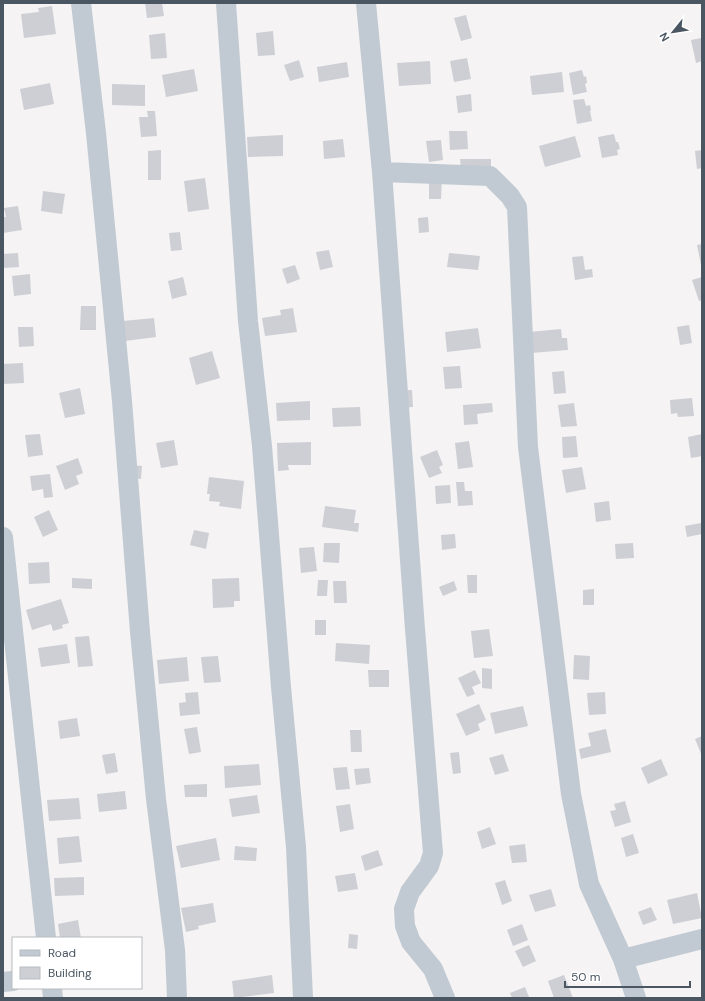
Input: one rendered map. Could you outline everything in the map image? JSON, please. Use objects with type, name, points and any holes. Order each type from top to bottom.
[{"type":"street","points":[[81,3],[97,141],[122,401],[140,632],[156,799],[175,950],[177,998]]},
{"type":"street","points":[[226,3],[248,321],[262,446],[281,688],[296,847],[303,998]]},
{"type":"street","points":[[366,3],[382,172],[414,621],[433,853],[429,866],[410,892],[404,909],[404,926],[411,942],[433,969],[445,998]]},
{"type":"street","points":[[382,172],[490,176],[510,196],[517,207],[528,447],[571,794],[589,884],[623,959],[636,998]]},
{"type":"street","points":[[3,537],[46,937]]},
{"type":"street","points":[[623,959],[702,939]]},
{"type":"building","points":[[145,3],[162,3],[164,16],[147,18]]},
{"type":"building","points":[[52,6],[56,34],[24,38],[21,14],[39,12],[38,8]]},
{"type":"building","points":[[466,15],[472,38],[461,41],[454,18]]},
{"type":"building","points":[[273,31],[275,55],[258,56],[256,33]]},
{"type":"building","points":[[165,33],[167,58],[151,59],[149,35]]},
{"type":"building","points":[[701,38],[702,61],[696,63],[691,40]]},
{"type":"building","points":[[467,58],[471,79],[454,82],[450,61]]},
{"type":"building","points":[[299,60],[304,77],[290,81],[284,65]]},
{"type":"building","points":[[430,61],[431,84],[399,86],[397,63]]},
{"type":"building","points":[[347,62],[349,77],[319,82],[317,67]]},
{"type":"building","points":[[194,69],[198,91],[166,97],[162,75]]},
{"type":"building","points":[[582,70],[584,77],[586,76],[587,83],[585,84],[587,92],[573,95],[569,73]]},
{"type":"building","points":[[562,72],[564,92],[532,95],[530,76]]},
{"type":"building","points":[[50,83],[54,104],[24,110],[20,89]]},
{"type":"building","points":[[112,84],[145,85],[145,106],[112,105]]},
{"type":"building","points":[[471,94],[472,111],[458,113],[456,96]]},
{"type":"building","points":[[584,99],[586,106],[590,105],[592,121],[577,124],[573,100]]},
{"type":"building","points":[[147,111],[155,111],[157,136],[141,137],[139,117],[148,117]]},
{"type":"building","points":[[449,131],[467,131],[468,149],[450,150]]},
{"type":"building","points":[[614,134],[620,149],[617,150],[618,155],[602,158],[598,137]]},
{"type":"building","points":[[283,135],[283,156],[248,157],[247,137]]},
{"type":"building","points":[[575,136],[581,157],[545,167],[539,146]]},
{"type":"building","points":[[343,139],[345,157],[324,159],[323,141]]},
{"type":"building","points":[[441,140],[443,160],[429,162],[426,141]]},
{"type":"building","points":[[161,150],[161,180],[148,180],[148,151]]},
{"type":"building","points":[[702,150],[702,168],[697,169],[695,151]]},
{"type":"building","points":[[460,159],[491,159],[491,169],[461,169]]},
{"type":"building","points":[[429,176],[442,176],[441,199],[429,199]]},
{"type":"building","points":[[205,178],[209,209],[188,212],[184,181]]},
{"type":"building","points":[[43,191],[65,194],[62,214],[41,211]]},
{"type":"building","points":[[18,206],[22,230],[3,233],[3,217],[6,217],[4,208]]},
{"type":"building","points":[[428,217],[429,232],[419,233],[418,218]]},
{"type":"building","points":[[180,232],[182,250],[171,251],[169,233]]},
{"type":"building","points":[[702,244],[702,265],[701,265],[697,245]]},
{"type":"building","points":[[329,250],[333,267],[320,270],[316,252]]},
{"type":"building","points":[[18,253],[19,267],[3,268],[3,254]]},
{"type":"building","points":[[449,253],[480,256],[478,270],[447,267]]},
{"type":"building","points":[[583,256],[585,270],[592,269],[593,277],[575,280],[572,257]]},
{"type":"building","points":[[295,265],[300,279],[287,284],[282,269]]},
{"type":"building","points":[[30,274],[31,294],[14,296],[12,276]]},
{"type":"building","points":[[183,277],[187,295],[172,299],[168,281]]},
{"type":"building","points":[[702,277],[702,300],[699,301],[692,280]]},
{"type":"building","points":[[81,306],[96,306],[96,330],[80,330]]},
{"type":"building","points":[[293,308],[297,332],[265,336],[262,318],[281,315],[280,310]]},
{"type":"building","points":[[154,318],[156,337],[125,341],[123,321]]},
{"type":"building","points":[[689,325],[692,343],[680,345],[677,327]]},
{"type":"building","points":[[18,327],[33,327],[34,346],[19,347]]},
{"type":"building","points":[[478,328],[481,348],[447,352],[445,332]]},
{"type":"building","points":[[561,329],[562,338],[567,338],[568,350],[531,353],[529,332]]},
{"type":"building","points":[[212,351],[220,378],[196,385],[189,358]]},
{"type":"building","points":[[23,363],[24,383],[3,384],[3,364]]},
{"type":"building","points":[[460,366],[462,388],[445,389],[443,367]]},
{"type":"building","points":[[564,371],[566,393],[554,394],[552,372]]},
{"type":"building","points":[[80,388],[85,414],[65,418],[59,393]]},
{"type":"building","points":[[412,390],[413,407],[393,408],[392,391]]},
{"type":"building","points":[[692,398],[694,416],[678,417],[677,413],[671,414],[670,400]]},
{"type":"building","points":[[310,401],[310,420],[277,421],[276,403]]},
{"type":"building","points":[[492,403],[493,412],[477,414],[478,424],[464,425],[463,405]]},
{"type":"building","points":[[574,403],[577,426],[561,427],[558,405]]},
{"type":"building","points":[[360,407],[361,426],[333,427],[332,408]]},
{"type":"building","points":[[40,434],[43,455],[28,457],[25,435]]},
{"type":"building","points":[[702,434],[702,456],[691,458],[688,437]]},
{"type":"building","points":[[576,436],[578,457],[563,458],[562,437]]},
{"type":"building","points":[[174,440],[178,465],[161,468],[156,443]]},
{"type":"building","points":[[469,441],[473,467],[458,469],[455,443]]},
{"type":"building","points":[[311,442],[311,465],[288,465],[289,470],[278,471],[277,443]]},
{"type":"building","points":[[437,450],[443,465],[439,467],[442,473],[429,478],[420,457]]},
{"type":"building","points":[[78,458],[83,473],[76,476],[79,484],[65,490],[56,466]]},
{"type":"building","points":[[132,465],[142,466],[141,479],[131,478]]},
{"type":"building","points":[[582,467],[586,489],[566,493],[562,470]]},
{"type":"building","points":[[50,474],[53,497],[44,498],[43,489],[32,491],[30,476]]},
{"type":"building","points":[[209,477],[244,481],[241,509],[219,506],[220,502],[209,501],[210,494],[207,494]]},
{"type":"building","points":[[456,482],[464,482],[465,491],[472,491],[473,505],[458,506]]},
{"type":"building","points":[[450,485],[451,503],[436,504],[435,486]]},
{"type":"building","points":[[609,501],[611,520],[596,522],[594,503]]},
{"type":"building","points":[[325,506],[356,510],[354,523],[359,523],[358,532],[322,527]]},
{"type":"building","points":[[49,510],[58,530],[43,537],[34,517]]},
{"type":"building","points":[[701,523],[702,534],[687,537],[685,526]]},
{"type":"building","points":[[194,530],[209,533],[206,549],[190,545]]},
{"type":"building","points":[[455,534],[456,548],[442,550],[441,535]]},
{"type":"building","points":[[324,543],[340,543],[339,563],[323,562]]},
{"type":"building","points":[[633,543],[634,558],[616,559],[615,544]]},
{"type":"building","points":[[314,547],[317,571],[301,573],[299,548]]},
{"type":"building","points":[[49,562],[50,583],[29,584],[28,563]]},
{"type":"building","points":[[467,575],[477,575],[477,593],[468,593]]},
{"type":"building","points":[[72,578],[92,579],[92,589],[72,588]]},
{"type":"building","points":[[239,578],[240,601],[234,601],[234,607],[213,608],[212,579]]},
{"type":"building","points":[[318,580],[328,580],[327,596],[317,596]]},
{"type":"building","points":[[333,581],[346,581],[347,603],[334,603]]},
{"type":"building","points":[[454,581],[457,590],[443,596],[439,587]]},
{"type":"building","points":[[594,589],[594,605],[583,605],[583,590]]},
{"type":"building","points":[[61,599],[69,623],[62,625],[63,628],[53,631],[51,624],[32,630],[26,610]]},
{"type":"building","points":[[315,620],[326,620],[326,635],[315,635]]},
{"type":"building","points":[[489,629],[493,656],[474,658],[471,631]]},
{"type":"building","points":[[89,636],[93,666],[78,667],[75,637]]},
{"type":"building","points":[[336,643],[370,645],[369,664],[335,661]]},
{"type":"building","points":[[67,644],[70,663],[41,667],[38,648]]},
{"type":"building","points":[[574,655],[590,656],[589,680],[573,679]]},
{"type":"building","points":[[218,656],[221,682],[204,683],[201,657]]},
{"type":"building","points":[[187,657],[189,681],[159,684],[157,660]]},
{"type":"building","points":[[482,668],[492,669],[492,689],[482,688]]},
{"type":"building","points":[[368,670],[389,670],[389,687],[369,687]]},
{"type":"building","points":[[475,670],[481,683],[472,687],[475,694],[467,697],[458,678]]},
{"type":"building","points":[[198,692],[200,714],[180,716],[179,703],[186,702],[185,693]]},
{"type":"building","points":[[605,692],[606,714],[589,715],[587,693]]},
{"type":"building","points":[[479,704],[486,720],[478,724],[480,730],[466,736],[456,714]]},
{"type":"building","points":[[523,706],[528,726],[495,734],[490,713]]},
{"type":"building","points":[[77,718],[80,736],[60,739],[58,721]]},
{"type":"building","points":[[197,727],[201,752],[189,754],[184,729]]},
{"type":"building","points":[[606,729],[611,752],[581,759],[579,749],[591,746],[588,733]]},
{"type":"building","points":[[350,730],[361,730],[362,752],[351,752]]},
{"type":"building","points":[[702,736],[702,756],[695,739]]},
{"type":"building","points":[[459,752],[461,773],[453,774],[450,753]]},
{"type":"building","points":[[115,753],[118,772],[106,774],[102,755]]},
{"type":"building","points":[[503,754],[509,771],[495,775],[489,758]]},
{"type":"building","points":[[661,759],[668,775],[648,784],[641,768]]},
{"type":"building","points":[[259,764],[261,785],[225,788],[224,766]]},
{"type":"building","points":[[347,767],[350,789],[336,790],[333,768]]},
{"type":"building","points":[[369,768],[371,783],[356,785],[354,769]]},
{"type":"building","points":[[207,784],[207,797],[185,797],[184,785]]},
{"type":"building","points":[[125,791],[127,809],[99,812],[97,794]]},
{"type":"building","points":[[257,795],[260,813],[232,817],[229,799]]},
{"type":"building","points":[[79,798],[81,819],[49,821],[47,800]]},
{"type":"building","points":[[625,801],[631,822],[615,827],[610,811],[616,810],[614,804]]},
{"type":"building","points":[[350,804],[354,829],[340,832],[336,806]]},
{"type":"building","points":[[490,827],[496,844],[482,849],[477,832]]},
{"type":"building","points":[[633,834],[639,853],[626,857],[621,838]]},
{"type":"building","points":[[79,836],[82,862],[59,864],[57,838]]},
{"type":"building","points":[[216,838],[220,860],[181,868],[176,846]]},
{"type":"building","points":[[525,844],[527,862],[512,863],[509,846]]},
{"type":"building","points":[[235,846],[257,848],[256,861],[234,860]]},
{"type":"building","points":[[378,850],[383,865],[365,871],[361,856]]},
{"type":"building","points":[[355,873],[358,889],[338,892],[335,876]]},
{"type":"building","points":[[84,877],[84,895],[55,896],[54,878]]},
{"type":"building","points":[[505,880],[512,901],[502,905],[495,883]]},
{"type":"building","points":[[551,889],[556,906],[535,912],[529,895]]},
{"type":"building","points":[[697,893],[702,918],[673,924],[667,900]]},
{"type":"building","points":[[213,903],[216,922],[198,926],[199,929],[186,932],[181,908]]},
{"type":"building","points":[[651,907],[657,920],[643,925],[638,912]]},
{"type":"building","points":[[78,920],[81,937],[60,937],[58,924]]},
{"type":"building","points":[[522,924],[528,940],[513,946],[507,930]]},
{"type":"building","points":[[349,934],[358,935],[357,949],[348,948]]},
{"type":"building","points":[[529,945],[536,961],[523,967],[515,951]]},
{"type":"building","points":[[272,975],[274,993],[234,998],[232,981]]},
{"type":"building","points":[[564,975],[573,998],[554,998],[548,981]]},
{"type":"building","points":[[525,987],[529,997],[512,998],[510,993]]}]
